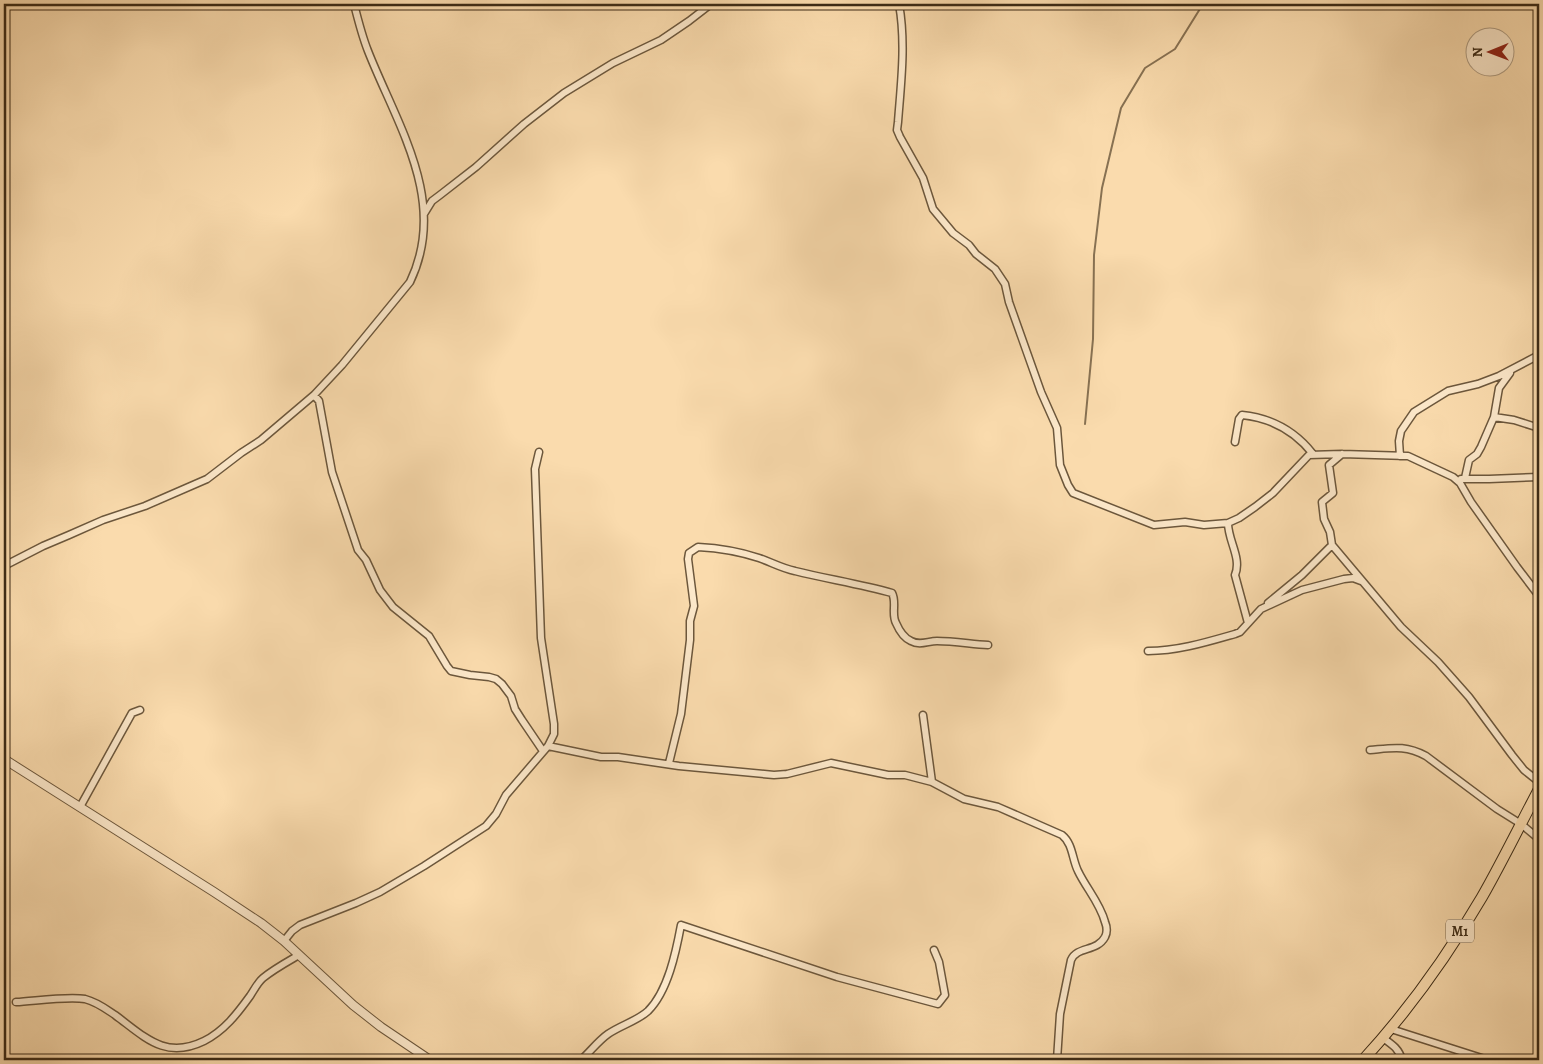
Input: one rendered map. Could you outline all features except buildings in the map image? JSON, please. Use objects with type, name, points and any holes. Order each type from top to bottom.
[{"type":"highway","name":"M1","points":[[1363,1060],[1391,1029],[1454,942],[1486,890],[1539,789]]},
{"type":"street","points":[[4,566],[69,534],[145,506],[207,479],[261,440],[314,395],[342,366],[410,282],[421,252],[424,214],[414,164],[406,139],[368,52],[354,4]]},
{"type":"street","points":[[424,214],[440,194],[476,167],[524,124],[564,93],[613,62],[661,40],[711,4]]},
{"type":"street","points":[[899,4],[903,56],[897,130],[923,178],[933,209],[953,233],[995,269],[1005,284],[1009,302],[1041,392],[1057,428],[1060,465],[1069,488],[1073,492],[1154,525],[1185,522],[1204,525],[1228,523],[1238,518],[1273,493],[1312,454],[1408,456],[1457,479],[1539,478]]},
{"type":"street","points":[[1400,456],[1399,441],[1401,431],[1414,412],[1448,391],[1478,384],[1512,370],[1539,355]]},
{"type":"street","points":[[1465,478],[1469,460],[1482,447],[1494,417],[1499,388],[1512,370]]},
{"type":"street","points":[[314,395],[319,401],[330,464],[351,530],[358,550],[366,560],[380,590],[393,607],[429,636],[451,671],[489,677],[502,684],[511,696],[515,709],[522,720],[545,748],[601,757],[618,757],[669,763],[679,766],[774,775],[787,774],[831,763],[888,775],[905,775],[932,782],[957,796],[998,807],[1062,835],[1067,839],[1077,870],[1100,908],[1106,923],[1106,934],[1099,945],[1078,952],[1073,955],[1071,960],[1060,1014],[1057,1060]]},
{"type":"street","points":[[1235,442],[1239,419],[1242,415],[1256,416],[1271,421],[1289,431],[1312,454]]},
{"type":"street","points":[[1494,417],[1514,420],[1539,428]]},
{"type":"street","points":[[284,941],[300,924],[380,892],[486,826],[496,814],[506,796],[554,734],[541,638],[535,469],[539,452]]},
{"type":"street","points":[[1342,454],[1329,465],[1333,493],[1322,502],[1324,519],[1330,532],[1332,545],[1405,631],[1438,662],[1469,697],[1524,770],[1539,782]]},
{"type":"street","points":[[1457,479],[1471,502],[1539,596]]},
{"type":"street","points":[[1228,523],[1228,533],[1233,542],[1238,568],[1235,575],[1248,623]]},
{"type":"street","points":[[1148,651],[1160,651],[1199,644],[1240,632],[1261,609],[1302,575],[1332,545]]},
{"type":"street","points":[[669,763],[680,714],[690,640],[690,621],[694,606],[688,559],[690,553],[698,547],[759,558],[776,566],[794,571],[865,585],[892,594],[894,597],[893,612],[895,622],[901,632],[911,641],[925,644],[936,641],[988,645]]},
{"type":"street","points":[[1261,609],[1302,590],[1344,579],[1353,578],[1362,581]]},
{"type":"street","points":[[80,807],[132,714],[140,710]]},
{"type":"street","points":[[923,715],[932,782]]},
{"type":"street","points":[[1370,750],[1402,748],[1414,750],[1426,756],[1539,839]]},
{"type":"street","points":[[4,759],[261,923],[284,941],[338,992],[381,1027],[430,1060]]},
{"type":"street","points":[[581,1060],[604,1036],[620,1026],[636,1020],[655,1003],[669,973],[681,926],[837,977],[938,1004],[945,995],[940,962],[934,950]]},
{"type":"street","points":[[16,1002],[85,999],[103,1006],[155,1043],[165,1048],[180,1049],[204,1042],[225,1027],[264,977],[299,955]]},
{"type":"street","points":[[1391,1029],[1488,1060]]},
{"type":"street","points":[[1383,1038],[1396,1047],[1402,1060]]},
{"type":"waterway","points":[[1085,424],[1093,339],[1094,255],[1102,188],[1121,108],[1145,68],[1175,49],[1203,4]]}]
